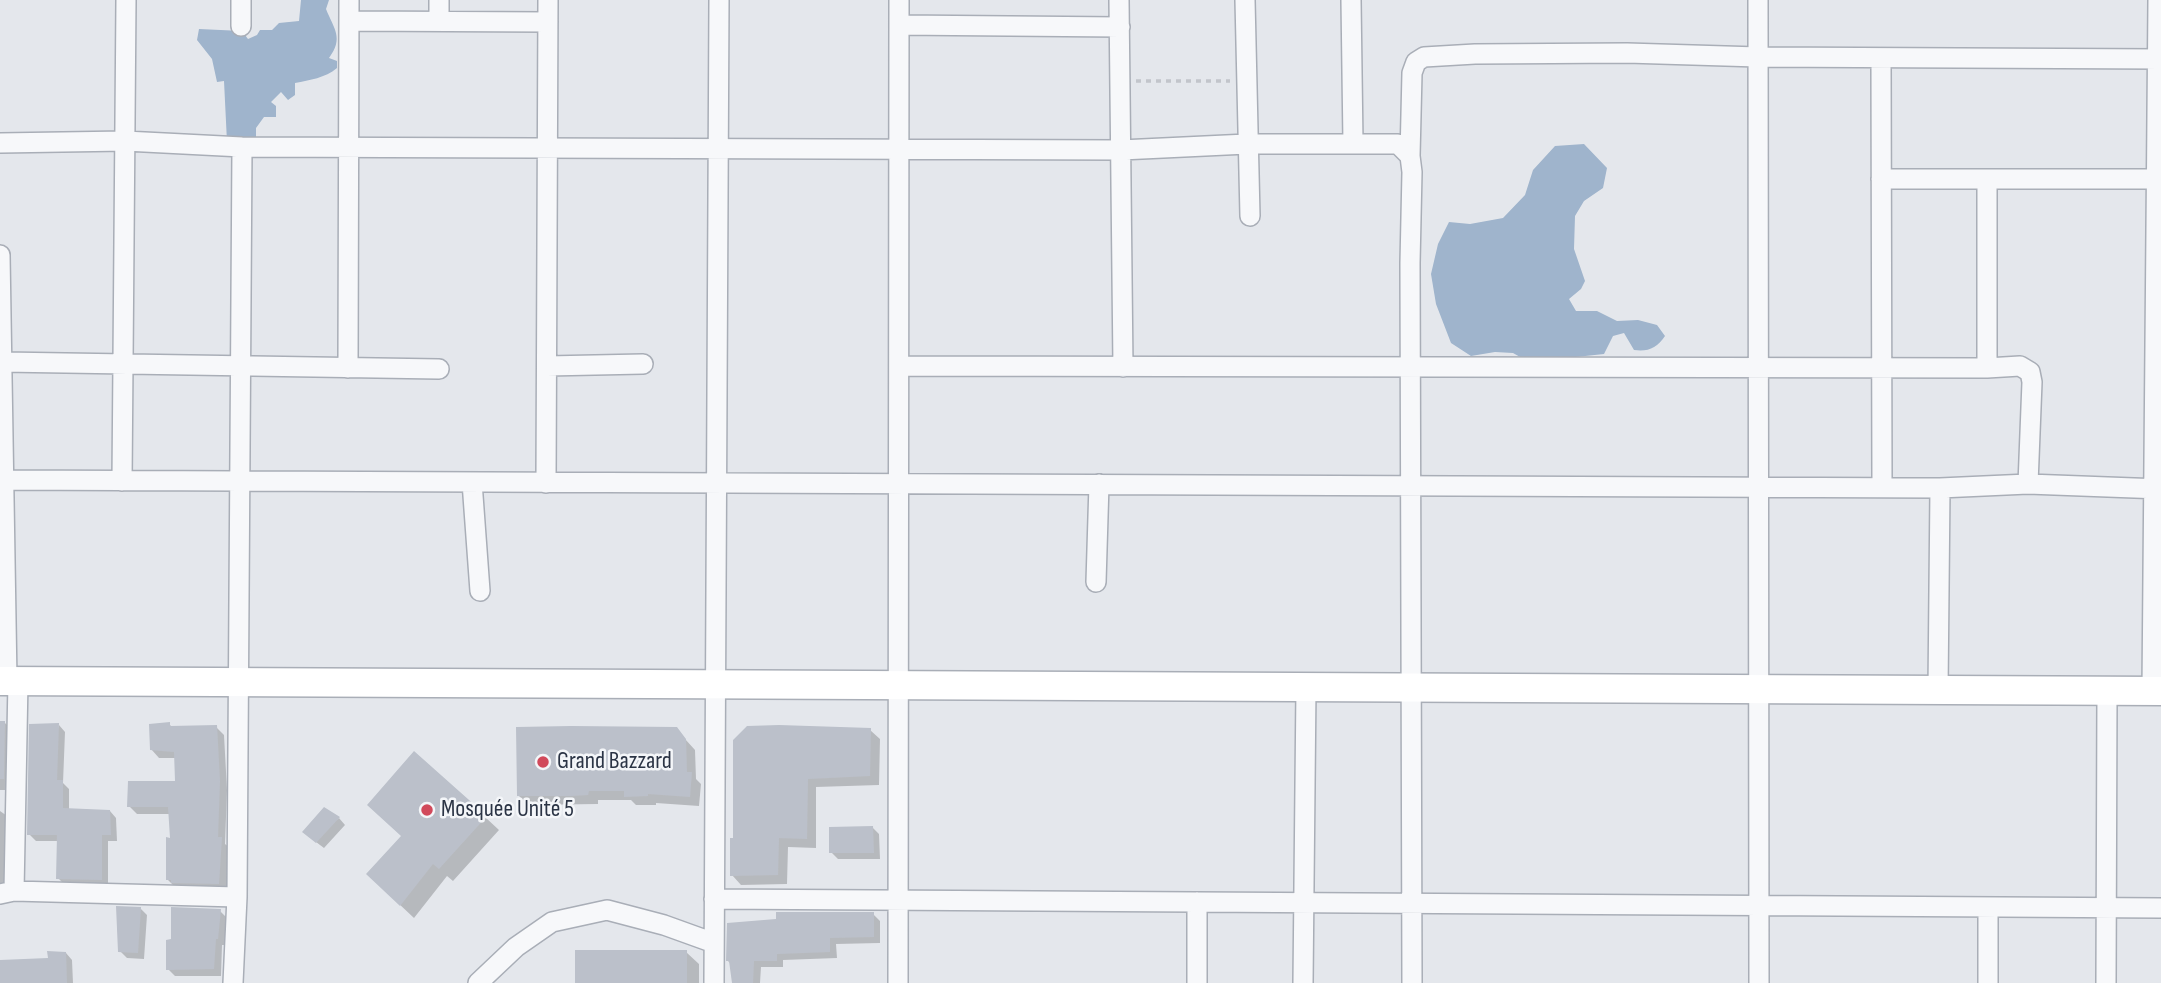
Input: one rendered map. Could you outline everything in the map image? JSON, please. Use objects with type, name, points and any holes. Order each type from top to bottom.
[{"type":"street","points":[[122,481],[126,0]]},
{"type":"street","points":[[241,0],[241,26]]},
{"type":"street","points":[[348,368],[349,0]]},
{"type":"street","points":[[439,0],[439,21]]},
{"type":"street","points":[[547,482],[548,0]]},
{"type":"street","points":[[714,983],[719,0]]},
{"type":"street","points":[[898,983],[899,0]]},
{"type":"street","points":[[1119,0],[1123,367]]},
{"type":"street","points":[[1245,0],[1250,216]]},
{"type":"street","points":[[1351,0],[1353,143]]},
{"type":"street","points":[[1758,0],[1759,983]]},
{"type":"street","points":[[8,681],[2156,691],[2160,59],[2158,0]]},
{"type":"street","points":[[349,21],[548,22]]},
{"type":"street","points":[[899,25],[1120,27]]},
{"type":"street","points":[[1412,983],[1410,156],[1412,73],[1416,62],[1424,57],[1475,54],[1627,53],[1758,57],[2160,59]]},
{"type":"street","points":[[1881,58],[1882,487]]},
{"type":"street","points":[[0,143],[125,141],[242,147],[1121,150],[1247,144],[1353,143],[1398,144],[1410,156]]},
{"type":"street","points":[[233,983],[237,897],[242,147]]},
{"type":"street","points":[[1881,179],[2159,179]]},
{"type":"street","points":[[1987,179],[1987,368]]},
{"type":"street","points":[[0,255],[2,480],[8,681],[7,893],[237,897]]},
{"type":"street","points":[[3,362],[439,369]]},
{"type":"street","points":[[547,366],[643,364]]},
{"type":"street","points":[[899,366],[2020,366],[2030,372],[2032,382],[2028,484]]},
{"type":"street","points":[[2,480],[1940,488],[2028,484],[2157,489]]},
{"type":"street","points":[[472,482],[480,591]]},
{"type":"street","points":[[1096,582],[1099,484]]},
{"type":"street","points":[[1938,690],[1940,488]]},
{"type":"street","points":[[1303,983],[1306,687]]},
{"type":"street","points":[[2106,983],[2107,691]]},
{"type":"street","points":[[715,899],[2161,908]]},
{"type":"street","points":[[1197,902],[1197,983]]},
{"type":"street","points":[[1987,983],[1988,907]]},
{"type":"street","points":[[478,983],[516,947],[552,922],[607,910],[664,925],[714,943]]},
{"type":"path","points":[[1120,81],[1246,82]]},
{"type":"water","points":[[301,0],[329,0],[326,9],[337,39],[329,58],[337,61],[337,68],[312,80],[295,83],[295,95],[288,100],[281,92],[271,102],[276,106],[276,117],[264,117],[256,128],[256,139],[227,142],[224,81],[217,82],[212,59],[197,40],[199,29],[242,31],[248,39],[257,35],[260,30],[272,30],[279,23],[299,21]]},
{"type":"water","points":[[1584,144],[1607,168],[1603,188],[1584,201],[1575,216],[1574,249],[1585,281],[1581,289],[1569,299],[1576,311],[1597,311],[1617,321],[1638,320],[1657,325],[1665,336],[1652,348],[1634,350],[1624,333],[1613,336],[1604,354],[1529,362],[1513,353],[1495,352],[1471,356],[1451,343],[1436,304],[1431,274],[1438,244],[1449,222],[1470,224],[1503,218],[1525,195],[1533,170],[1555,146]]},
{"type":"building","points":[[0,721],[5,721],[4,779],[0,779]]},
{"type":"building","points":[[170,722],[170,726],[217,725],[220,781],[218,837],[222,837],[219,884],[171,883],[171,880],[166,880],[166,837],[170,838],[168,807],[127,807],[128,781],[175,781],[174,752],[150,750],[149,724]]},
{"type":"building","points":[[59,723],[57,780],[63,780],[63,808],[110,810],[111,835],[102,835],[102,880],[56,879],[57,835],[27,835],[29,724]]},
{"type":"building","points":[[747,726],[871,728],[870,776],[808,779],[807,839],[779,838],[778,875],[730,876],[730,838],[733,838],[733,740]]},
{"type":"building","points":[[516,727],[677,727],[686,739],[687,772],[692,772],[690,797],[648,794],[624,797],[624,791],[589,791],[588,795],[571,796],[517,796]]},
{"type":"building","name":"Mosquée Unité 5","points":[[414,751],[487,816],[439,869],[433,864],[400,906],[366,874],[401,836],[367,805]]},
{"type":"building","points":[[324,807],[340,817],[316,843],[302,832]]},
{"type":"building","points":[[873,826],[874,853],[829,853],[829,827]]},
{"type":"building","points":[[116,906],[141,907],[138,953],[118,952]]},
{"type":"building","points":[[171,907],[221,909],[214,969],[166,970],[166,940],[171,939]]},
{"type":"building","points":[[776,912],[874,912],[874,937],[830,938],[830,952],[777,954],[777,961],[754,961],[753,983],[732,983],[729,961],[726,961],[727,923],[776,919]]},
{"type":"building","points":[[575,950],[687,950],[687,983],[575,983]]},
{"type":"building","points":[[47,951],[66,952],[67,983],[0,983],[0,960],[48,958]]},
{"type":"place","name":"Grand Bazzard","points":[[543,762]]},
{"type":"place","name":"Mosquée Unité 5","points":[[427,810]]}]
